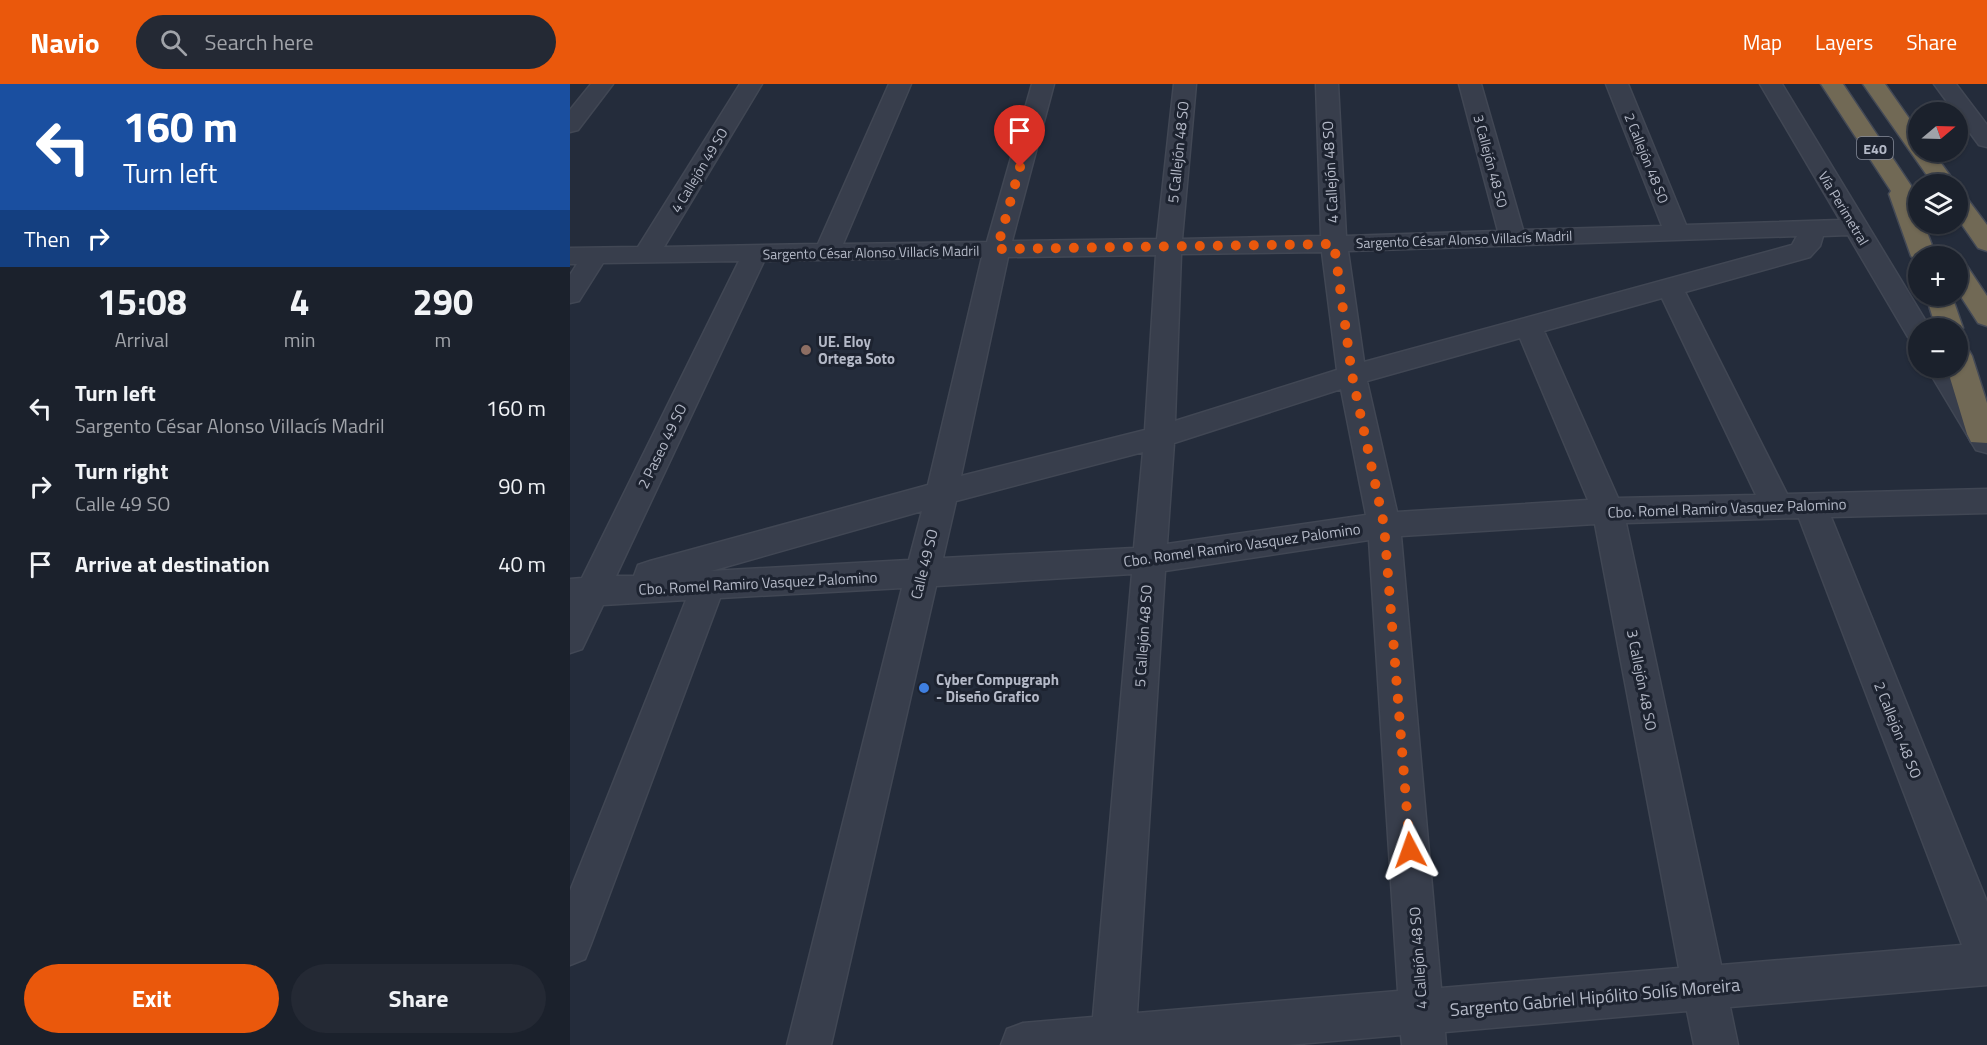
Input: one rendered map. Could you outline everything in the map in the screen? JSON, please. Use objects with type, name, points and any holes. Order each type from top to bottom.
[{"type":"highway","name":"E40","points":[[1832,84],[1908,197]]},
{"type":"highway","name":"E40","points":[[1874,84],[1908,133]]},
{"type":"highway","points":[[1894,175],[1920,246]]},
{"type":"highway","points":[[1968,216],[1987,243]]},
{"type":"highway","points":[[1968,288],[1987,317]]},
{"type":"highway","points":[[1965,378],[1985,438]]},
{"type":"street","points":[[570,126],[602,84]]},
{"type":"street","name":"4 Callejón 49 SO","points":[[646,255],[751,84]]},
{"type":"street","points":[[827,253],[900,84]]},
{"type":"street","name":"Calle 49 SO","points":[[809,1045],[942,493],[997,249],[1043,84]]},
{"type":"street","name":"5 Callejón 48 SO","points":[[1113,1041],[1159,437],[1169,247],[1185,84]]},
{"type":"street","name":"4 Callejón 48 SO","points":[[1327,84],[1334,244],[1352,375],[1384,525],[1423,1029]]},
{"type":"street","name":"3 Callejón 48 SO","points":[[1470,84],[1512,237]]},
{"type":"street","name":"2 Callejón 48 SO","points":[[1617,84],[1677,233]]},
{"type":"street","name":"Vía Perimetral","points":[[1771,84],[1910,318]]},
{"type":"street","points":[[1948,88],[1978,97]]},
{"type":"street","points":[[1948,88],[1987,140]]},
{"type":"street","name":"Sargento César Alonso Villacís Madril","points":[[582,256],[1334,244],[1855,227]]},
{"type":"street","points":[[580,593],[942,493],[1159,437],[1352,375],[1801,251],[1807,246],[1812,229]]},
{"type":"street","name":"2 Paseo 49 SO","points":[[570,638],[580,593],[755,254]]},
{"type":"street","points":[[570,295],[582,256]]},
{"type":"street","name":"2 Callejón 48 SO","points":[[1670,288],[1793,506],[1987,956]]},
{"type":"street","name":"3 Callejón 48 SO","points":[[1529,327],[1608,511],[1716,1045]]},
{"type":"street","points":[[1947,378],[1985,438]]},
{"type":"street","name":"Cbo. Romel Ramiro Vasquez Palomino","points":[[580,593],[1149,560],[1384,525],[1608,511],[1987,501]]},
{"type":"street","points":[[570,944],[708,586]]},
{"type":"street","name":"Sargento Gabriel Hipólito Solís Moreira","points":[[1023,1045],[1423,1029],[1704,988],[1987,964]]},
{"type":"place","name":"UE. Eloy Ortega Soto","points":[[806,350]]},
{"type":"place","name":"Cyber Compugraph - Diseño Grafico","points":[[924,688]]},
{"type":"route","points":[[1020,167],[997,249],[1334,244],[1352,375],[1384,525],[1410,850]]}]
